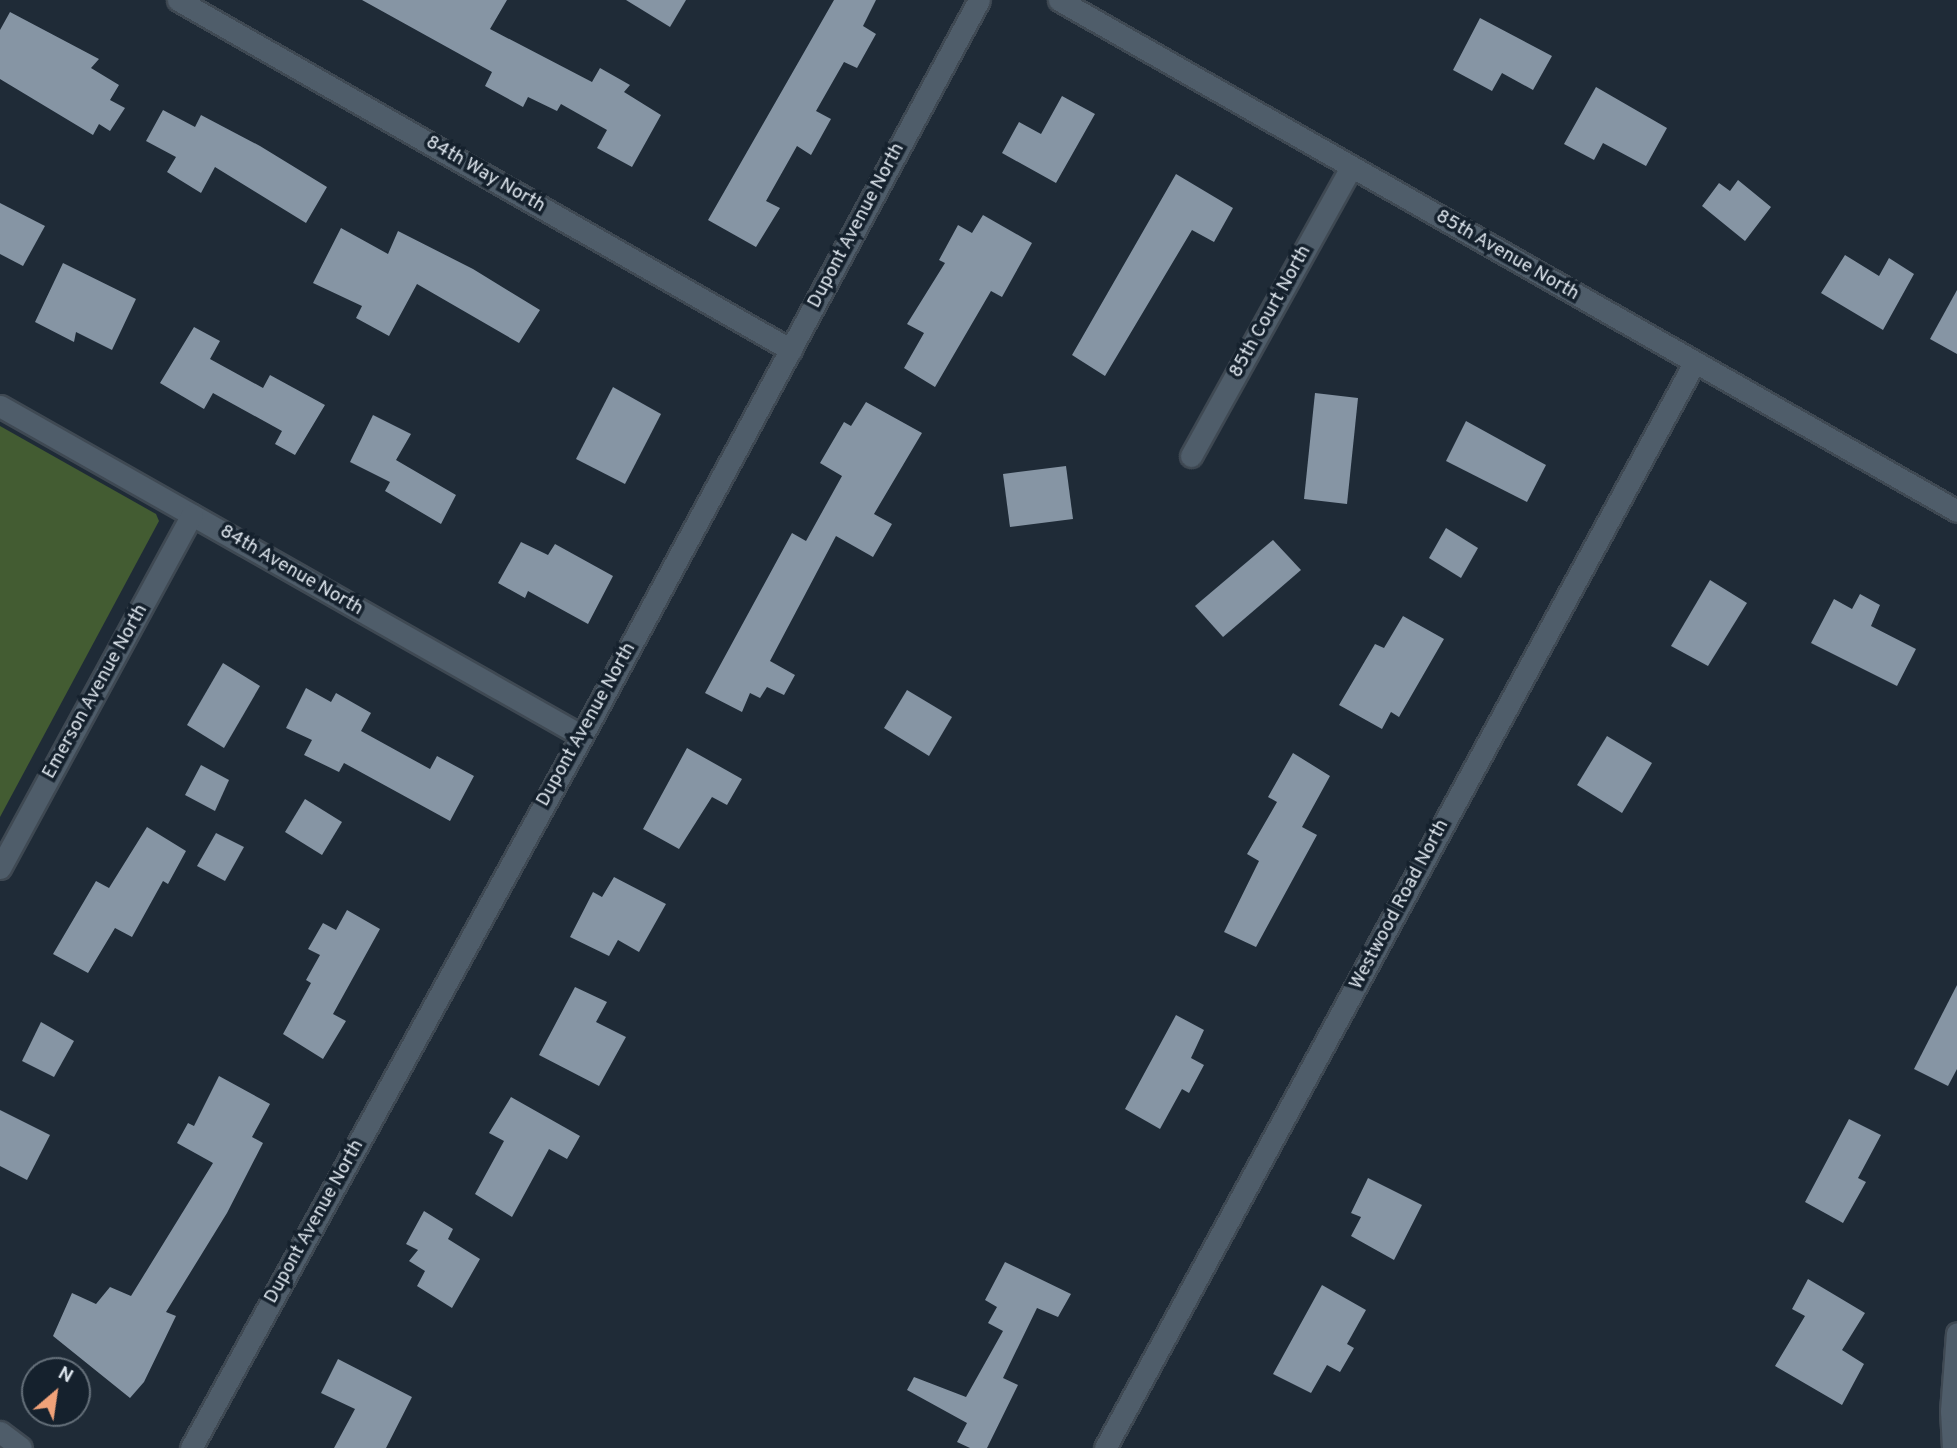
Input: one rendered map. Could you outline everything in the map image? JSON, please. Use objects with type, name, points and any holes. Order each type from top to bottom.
[{"type":"street","name":"84th Way North","points":[[178,0],[791,350]]},
{"type":"street","name":"Dupont Avenue North","points":[[191,1448],[582,736],[979,0]]},
{"type":"street","name":"85th Avenue North","points":[[1059,0],[1957,511]]},
{"type":"street","name":"85th Court North","points":[[1191,456],[1351,167]]},
{"type":"street","name":"Westwood Road North","points":[[1105,1448],[1694,363]]},
{"type":"street","name":"84th Avenue North","points":[[0,406],[582,736]]},
{"type":"street","name":"Emerson Avenue North","points":[[0,868],[192,515]]},
{"type":"street","points":[[1953,1448],[1951,1411],[1957,1333]]},
{"type":"street","points":[[0,1432],[21,1448]]},
{"type":"green space","points":[[0,426],[156,514],[159,521],[0,817]]},
{"type":"building","points":[[362,0],[507,0],[490,29],[592,82],[600,68],[630,85],[624,92],[661,115],[632,167],[597,148],[607,130],[561,104],[557,111],[528,97],[523,107],[485,86],[492,72]]},
{"type":"building","points":[[626,0],[686,0],[670,27]]},
{"type":"building","points":[[834,0],[876,0],[863,26],[876,34],[857,68],[844,62],[816,111],[831,119],[811,155],[797,146],[766,201],[780,208],[756,247],[708,220]]},
{"type":"building","points":[[10,12],[99,59],[91,68],[119,85],[110,100],[125,108],[110,131],[99,124],[93,135],[0,79],[0,30]]},
{"type":"building","points":[[1480,18],[1552,56],[1533,90],[1502,73],[1492,91],[1453,70]]},
{"type":"building","points":[[1596,87],[1667,128],[1646,166],[1603,143],[1594,160],[1564,144]]},
{"type":"building","points":[[1062,96],[1095,114],[1056,183],[1002,153],[1019,122],[1041,134]]},
{"type":"building","points":[[163,110],[195,127],[201,115],[260,146],[327,187],[306,223],[215,167],[201,193],[167,172],[176,157],[146,141]]},
{"type":"building","points":[[1176,174],[1233,208],[1214,242],[1192,230],[1105,376],[1072,355]]},
{"type":"building","points":[[1738,180],[1771,207],[1745,241],[1702,206],[1719,183],[1730,191]]},
{"type":"building","points":[[0,203],[45,226],[23,266],[0,254]]},
{"type":"building","points":[[983,215],[1032,243],[1002,297],[991,291],[935,387],[904,368],[924,333],[907,324],[945,263],[939,260],[958,225],[972,233]]},
{"type":"building","points":[[341,228],[388,254],[398,231],[473,269],[540,310],[519,343],[417,284],[389,336],[356,318],[362,306],[313,283]]},
{"type":"building","points":[[1845,255],[1879,276],[1889,258],[1914,274],[1883,330],[1821,293]]},
{"type":"building","points":[[63,263],[136,299],[112,350],[76,332],[74,342],[35,322]]},
{"type":"building","points":[[1957,290],[1957,354],[1930,339]]},
{"type":"building","points":[[194,327],[220,341],[210,359],[263,388],[270,375],[325,405],[295,455],[275,444],[282,431],[213,393],[204,409],[160,383]]},
{"type":"building","points":[[613,387],[661,414],[625,484],[576,459]]},
{"type":"building","points":[[1315,393],[1358,398],[1347,504],[1304,499]]},
{"type":"building","points":[[866,402],[922,433],[874,514],[892,524],[873,557],[836,536],[770,661],[795,675],[784,695],[767,687],[760,698],[750,693],[742,712],[705,693],[792,533],[806,541],[842,476],[820,463],[844,422],[851,426]]},
{"type":"building","points":[[373,415],[411,434],[396,460],[456,495],[441,524],[385,491],[390,482],[350,462]]},
{"type":"building","points":[[1466,421],[1546,465],[1527,502],[1446,461]]},
{"type":"building","points":[[1066,466],[1073,519],[1010,527],[1003,474]]},
{"type":"building","points":[[1446,528],[1478,548],[1461,578],[1429,558]]},
{"type":"building","points":[[1273,540],[1301,570],[1223,637],[1195,606]]},
{"type":"building","points":[[521,542],[548,555],[555,544],[613,576],[588,624],[528,591],[525,598],[498,583]]},
{"type":"building","points":[[1710,580],[1747,603],[1708,666],[1671,646]]},
{"type":"building","points":[[1860,594],[1880,605],[1871,626],[1916,649],[1897,686],[1811,643],[1834,599],[1852,609]]},
{"type":"building","points":[[1403,616],[1444,639],[1399,717],[1391,712],[1382,729],[1339,705],[1375,644],[1384,648]]},
{"type":"building","points":[[223,663],[260,686],[224,748],[187,725]]},
{"type":"building","points":[[306,688],[331,702],[336,693],[371,713],[361,731],[430,769],[437,756],[474,776],[450,821],[344,763],[339,772],[304,755],[312,740],[286,728]]},
{"type":"building","points":[[907,690],[952,717],[929,756],[884,728]]},
{"type":"building","points":[[1607,736],[1652,763],[1622,813],[1577,785]]},
{"type":"building","points":[[687,748],[742,779],[727,805],[712,797],[679,849],[643,829]]},
{"type":"building","points":[[1293,753],[1330,776],[1302,827],[1317,835],[1256,947],[1224,932],[1259,861],[1247,854],[1277,802],[1268,797]]},
{"type":"building","points":[[201,765],[229,780],[215,811],[185,795]]},
{"type":"building","points":[[305,799],[342,822],[322,855],[285,832]]},
{"type":"building","points":[[147,827],[186,851],[168,884],[163,881],[132,937],[115,928],[88,973],[53,954],[96,881],[109,888]]},
{"type":"building","points":[[216,833],[244,847],[225,881],[197,866]]},
{"type":"building","points":[[614,877],[666,904],[639,952],[618,940],[609,956],[570,937],[593,892],[602,897]]},
{"type":"building","points":[[347,910],[380,929],[333,1014],[346,1021],[323,1059],[283,1034],[311,983],[306,980],[320,955],[308,949],[323,923],[336,930]]},
{"type":"building","points":[[1957,985],[1957,1069],[1948,1086],[1914,1069]]},
{"type":"building","points":[[575,987],[607,1002],[596,1022],[626,1037],[599,1086],[539,1055]]},
{"type":"building","points":[[1176,1015],[1204,1030],[1191,1058],[1204,1065],[1189,1093],[1182,1089],[1160,1129],[1125,1109]]},
{"type":"building","points":[[41,1022],[74,1041],[54,1077],[22,1061]]},
{"type":"building","points":[[219,1076],[270,1104],[252,1137],[263,1143],[227,1213],[166,1312],[176,1316],[144,1382],[130,1398],[91,1367],[91,1357],[79,1357],[53,1336],[72,1293],[96,1304],[110,1287],[131,1296],[213,1163],[177,1143],[188,1123],[194,1126]]},
{"type":"building","points":[[511,1097],[580,1136],[567,1159],[549,1149],[512,1217],[475,1194],[504,1141],[489,1133]]},
{"type":"building","points":[[0,1110],[50,1135],[27,1180],[0,1166]]},
{"type":"building","points":[[1849,1119],[1881,1135],[1858,1178],[1866,1182],[1843,1223],[1805,1202]]},
{"type":"building","points":[[1368,1178],[1422,1205],[1394,1260],[1351,1236],[1361,1217],[1351,1213]]},
{"type":"building","points":[[424,1211],[453,1229],[448,1239],[480,1259],[452,1308],[417,1286],[425,1271],[409,1261],[418,1250],[406,1244]]},
{"type":"building","points":[[1005,1262],[1071,1294],[1058,1317],[1037,1308],[1003,1378],[1018,1385],[987,1448],[970,1448],[957,1442],[967,1423],[907,1390],[914,1377],[966,1397],[1003,1331],[988,1323],[997,1307],[985,1300]]},
{"type":"building","points":[[1808,1279],[1865,1313],[1842,1350],[1864,1364],[1842,1405],[1775,1366],[1805,1316],[1792,1309]]},
{"type":"building","points":[[1322,1285],[1366,1310],[1347,1344],[1354,1348],[1340,1372],[1327,1365],[1311,1393],[1273,1374]]},
{"type":"building","points":[[338,1359],[412,1397],[386,1448],[334,1448],[355,1409],[321,1393]]}]
